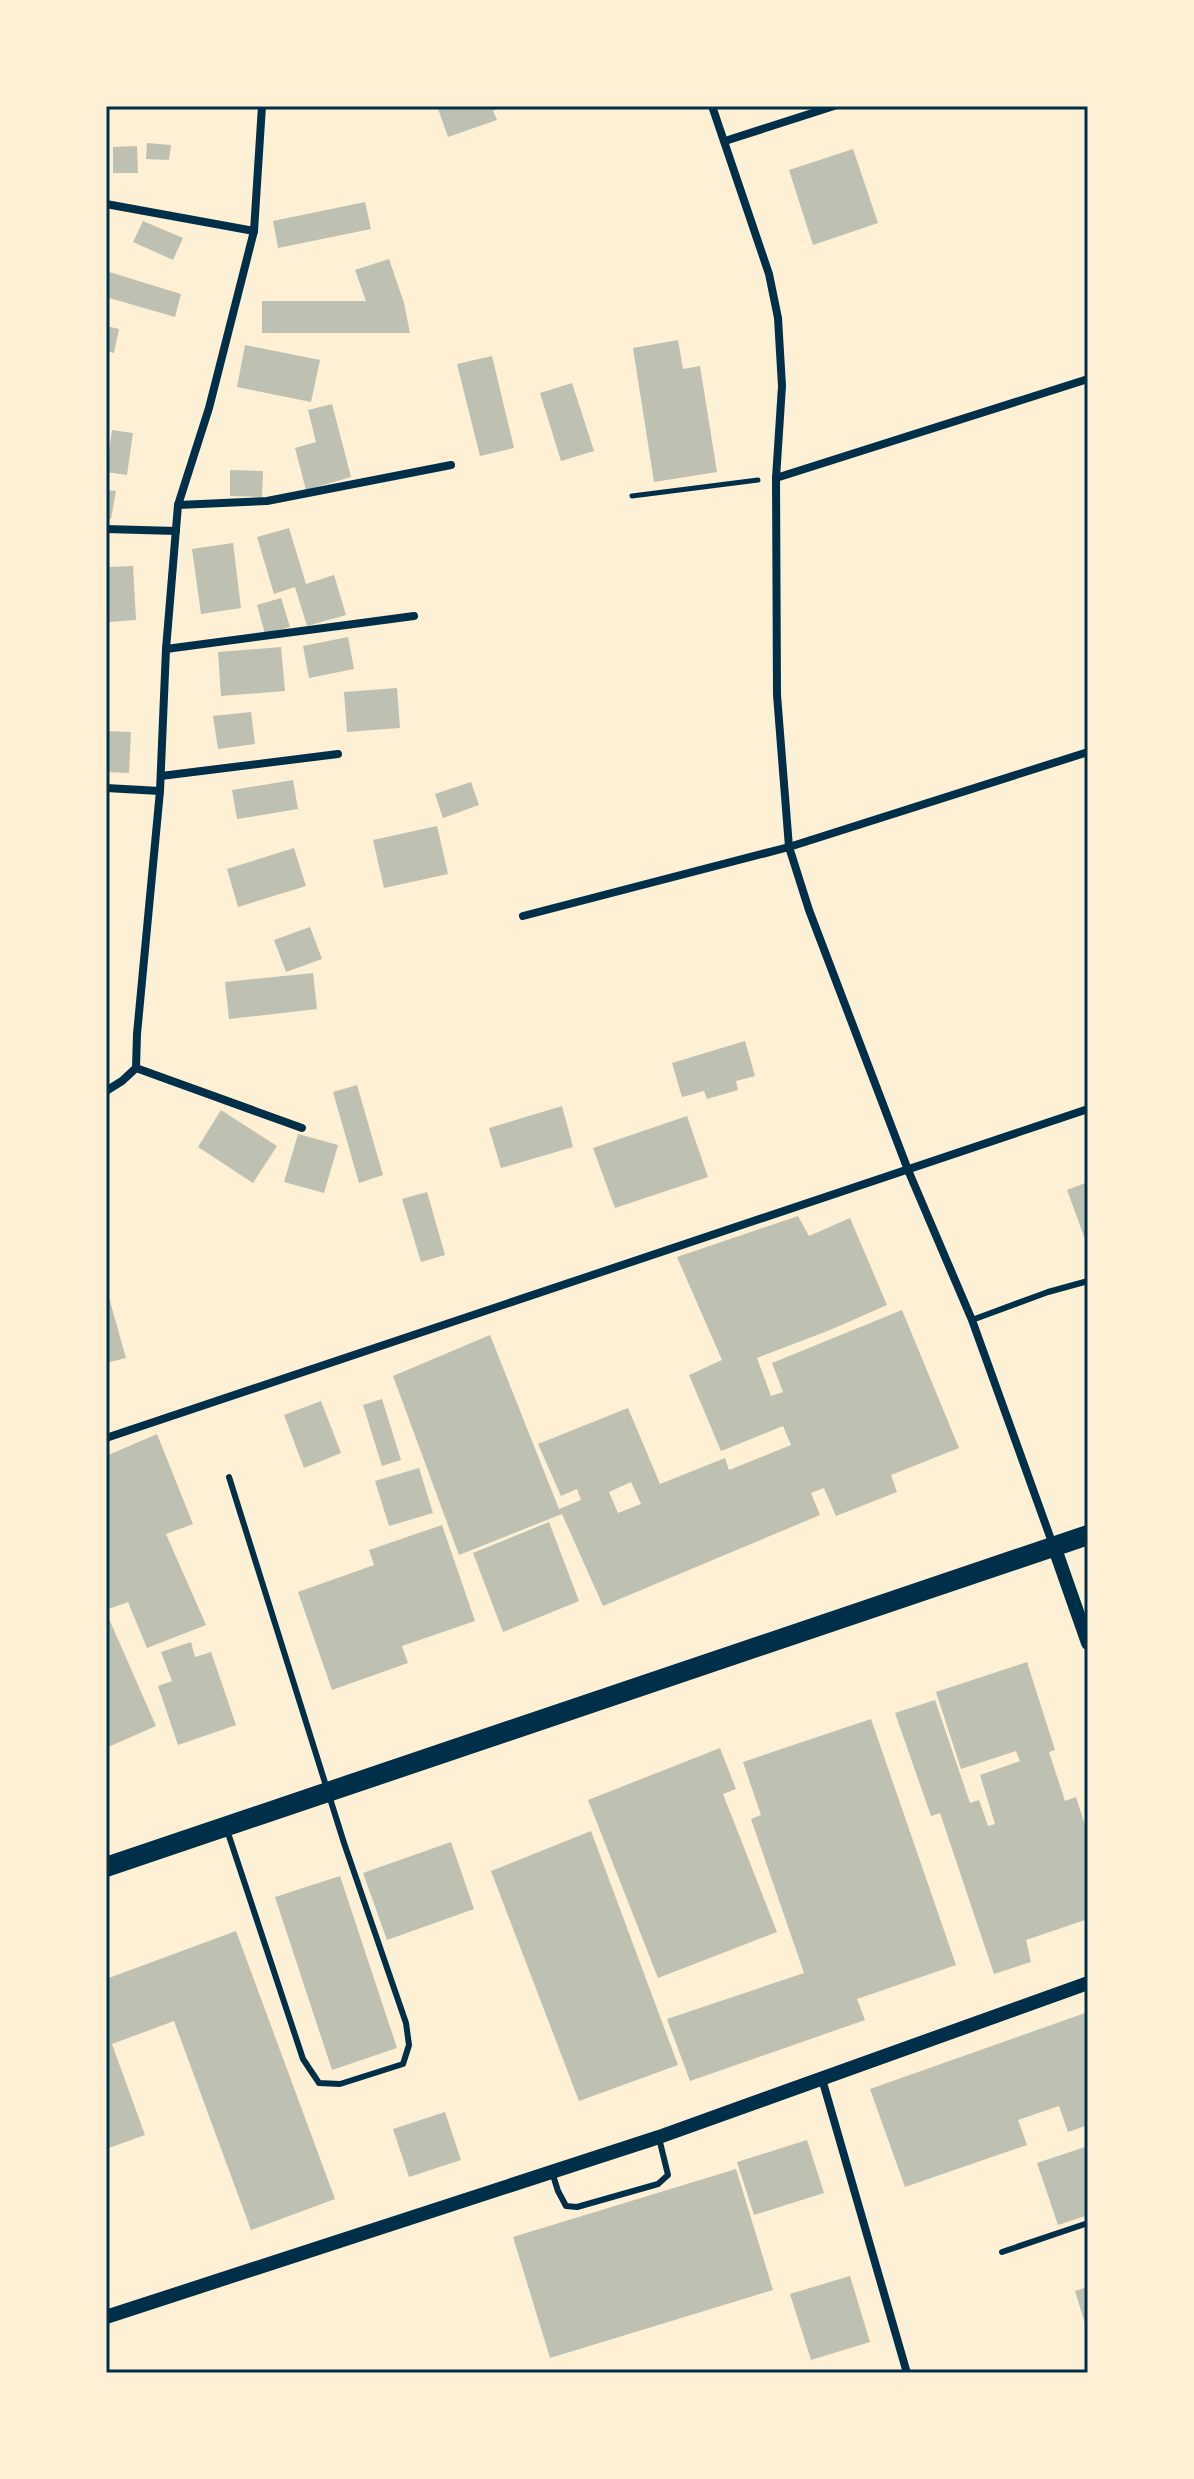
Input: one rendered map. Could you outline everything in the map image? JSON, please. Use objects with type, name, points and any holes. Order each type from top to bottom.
[{"type":"main road","points":[[106,1867],[1088,1535]]},
{"type":"street","points":[[136,1068],[160,791],[166,649],[178,505],[209,408],[254,231],[262,106]]},
{"type":"street","points":[[712,106],[769,274],[778,318],[782,386],[776,478],[777,695],[789,847],[814,924],[908,1170],[972,1320],[1088,1643]]},
{"type":"street","points":[[725,141],[834,106]]},
{"type":"street","points":[[106,204],[254,231]]},
{"type":"street","points":[[776,478],[1088,379]]},
{"type":"street","points":[[178,505],[267,501],[451,465]]},
{"type":"street","points":[[106,529],[176,531]]},
{"type":"street","points":[[166,649],[414,616]]},
{"type":"street","points":[[523,916],[789,847],[1088,752]]},
{"type":"street","points":[[161,776],[338,754]]},
{"type":"street","points":[[106,788],[160,791]]},
{"type":"street","points":[[106,1091],[136,1068]]},
{"type":"street","points":[[136,1068],[302,1128]]},
{"type":"street","points":[[106,1438],[1088,1109]]},
{"type":"street","points":[[106,2317],[659,2137],[1088,1983]]},
{"type":"street","points":[[822,2079],[907,2373]]},
{"type":"lane","points":[[972,1320],[1088,1281]]},
{"type":"lane","points":[[226,1827],[303,2059],[319,2083],[340,2084],[403,2064],[409,2045],[406,2023],[327,1791],[229,1477]]},
{"type":"lane","points":[[552,2172],[566,2206],[577,2207],[658,2184],[668,2175],[659,2137]]},
{"type":"lane","points":[[1002,2252],[1088,2223]]},
{"type":"path","points":[[632,496],[776,478]]},
{"type":"building","points":[[437,106],[505,106],[493,111],[497,120],[448,137]]},
{"type":"building","points":[[147,143],[171,145],[169,160],[146,159]]},
{"type":"building","points":[[137,146],[138,173],[113,173],[113,147]]},
{"type":"building","points":[[853,149],[878,223],[813,245],[789,170]]},
{"type":"building","points":[[365,202],[371,229],[278,248],[273,221]]},
{"type":"building","points":[[143,221],[183,238],[173,260],[133,242]]},
{"type":"building","points":[[389,259],[404,303],[410,333],[262,333],[262,301],[366,301],[355,270]]},
{"type":"building","points":[[106,271],[181,294],[175,317],[106,297]]},
{"type":"building","points":[[106,326],[119,329],[114,353],[106,351]]},
{"type":"building","points":[[678,340],[683,369],[700,366],[717,472],[654,482],[633,348]]},
{"type":"building","points":[[245,345],[320,360],[311,402],[237,387]]},
{"type":"building","points":[[492,356],[514,448],[480,456],[457,364]]},
{"type":"building","points":[[572,383],[594,451],[561,461],[540,393]]},
{"type":"building","points":[[332,404],[351,477],[306,490],[295,448],[316,442],[308,410]]},
{"type":"building","points":[[112,430],[133,433],[127,475],[106,472]]},
{"type":"building","points":[[230,470],[263,471],[262,497],[230,496]]},
{"type":"building","points":[[106,490],[116,491],[111,519],[106,518]]},
{"type":"building","points":[[289,528],[306,584],[334,575],[346,615],[307,626],[295,587],[274,594],[257,537]]},
{"type":"building","points":[[233,543],[241,608],[201,614],[192,549]]},
{"type":"building","points":[[133,566],[136,620],[109,622],[106,567]]},
{"type":"building","points":[[281,598],[290,627],[265,634],[257,605]]},
{"type":"building","points":[[348,637],[354,669],[309,678],[303,646]]},
{"type":"building","points":[[281,647],[285,691],[221,696],[218,652]]},
{"type":"building","points":[[397,688],[400,728],[347,732],[344,692]]},
{"type":"building","points":[[251,712],[255,744],[218,749],[213,716]]},
{"type":"building","points":[[106,731],[131,732],[129,773],[106,772]]},
{"type":"building","points":[[293,780],[298,809],[237,819],[232,790]]},
{"type":"building","points":[[471,782],[479,805],[443,818],[435,794]]},
{"type":"building","points":[[437,826],[448,874],[384,888],[373,840]]},
{"type":"building","points":[[294,848],[306,886],[238,907],[227,869]]},
{"type":"building","points":[[310,927],[322,959],[286,972],[274,940]]},
{"type":"building","points":[[313,973],[317,1009],[229,1019],[225,982]]},
{"type":"building","points":[[745,1041],[755,1076],[736,1081],[738,1090],[707,1099],[704,1091],[682,1097],[672,1063]]},
{"type":"building","points":[[357,1085],[383,1175],[359,1183],[333,1092]]},
{"type":"building","points":[[562,1106],[573,1147],[501,1168],[489,1128]]},
{"type":"building","points":[[221,1110],[277,1146],[253,1183],[198,1147]]},
{"type":"building","points":[[687,1116],[708,1177],[615,1208],[593,1148]]},
{"type":"building","points":[[298,1134],[338,1145],[324,1193],[284,1182]]},
{"type":"building","points":[[1088,1182],[1088,1247],[1067,1190]]},
{"type":"building","points":[[427,1192],[445,1255],[421,1262],[402,1199]]},
{"type":"building","points":[[798,1216],[809,1236],[850,1218],[887,1305],[757,1358],[771,1396],[783,1392],[772,1363],[902,1310],[959,1448],[891,1475],[897,1492],[836,1516],[824,1488],[811,1493],[820,1515],[603,1606],[562,1514],[459,1555],[393,1376],[490,1335],[559,1509],[581,1500],[577,1489],[561,1496],[538,1444],[628,1408],[660,1484],[725,1458],[729,1470],[791,1445],[783,1426],[721,1451],[689,1375],[722,1360],[677,1257]],"holes":[[[631,1482],[641,1504],[618,1513],[609,1492]]]},
{"type":"building","points":[[106,1287],[126,1358],[106,1363]]},
{"type":"building","points":[[382,1399],[401,1460],[382,1466],[363,1405]]},
{"type":"building","points":[[321,1401],[341,1453],[304,1468],[284,1415]]},
{"type":"building","points":[[157,1434],[193,1524],[166,1534],[206,1625],[147,1648],[128,1602],[106,1610],[106,1456]]},
{"type":"building","points":[[419,1468],[433,1513],[389,1526],[375,1481]]},
{"type":"building","points":[[549,1522],[579,1601],[503,1632],[473,1553]]},
{"type":"building","points":[[442,1525],[475,1621],[402,1646],[408,1663],[332,1690],[298,1592],[374,1565],[369,1550]]},
{"type":"building","points":[[106,1612],[156,1726],[106,1748]]},
{"type":"building","points":[[191,1642],[195,1657],[211,1652],[236,1725],[178,1745],[158,1686],[172,1681],[161,1652]]},
{"type":"building","points":[[1027,1662],[1055,1750],[1049,1752],[1065,1801],[1076,1797],[1088,1835],[1088,1919],[1026,1940],[1031,1962],[994,1974],[940,1813],[931,1816],[895,1713],[935,1700],[970,1803],[979,1800],[988,1826],[995,1824],[980,1775],[1020,1761],[1016,1751],[961,1769],[936,1692]]},
{"type":"building","points":[[871,1719],[956,1965],[857,1999],[865,2020],[690,2081],[667,2019],[804,1973],[751,1819],[761,1815],[743,1762]]},
{"type":"building","points":[[720,1748],[736,1789],[723,1794],[777,1932],[658,1978],[588,1800]]},
{"type":"building","points":[[591,1831],[678,2065],[579,2101],[491,1871]]},
{"type":"building","points":[[451,1842],[474,1909],[387,1940],[363,1873]]},
{"type":"building","points":[[340,1876],[397,2048],[332,2070],[275,1897]]},
{"type":"building","points":[[236,1931],[335,2199],[251,2230],[174,2021],[112,2044],[145,2135],[106,2149],[106,1979]]},
{"type":"building","points":[[1088,2012],[1088,2125],[1068,2132],[1059,2106],[1018,2120],[1027,2145],[905,2187],[870,2089]]},
{"type":"building","points":[[445,2112],[461,2160],[409,2177],[393,2129]]},
{"type":"building","points":[[807,2140],[824,2193],[754,2215],[737,2162]]},
{"type":"building","points":[[1088,2146],[1088,2215],[1058,2225],[1037,2163]]},
{"type":"building","points":[[736,2169],[773,2290],[550,2358],[513,2237]]},
{"type":"building","points":[[850,2276],[870,2342],[811,2360],[790,2294]]},
{"type":"building","points":[[1088,2287],[1088,2330],[1087,2330],[1075,2291]]}]
